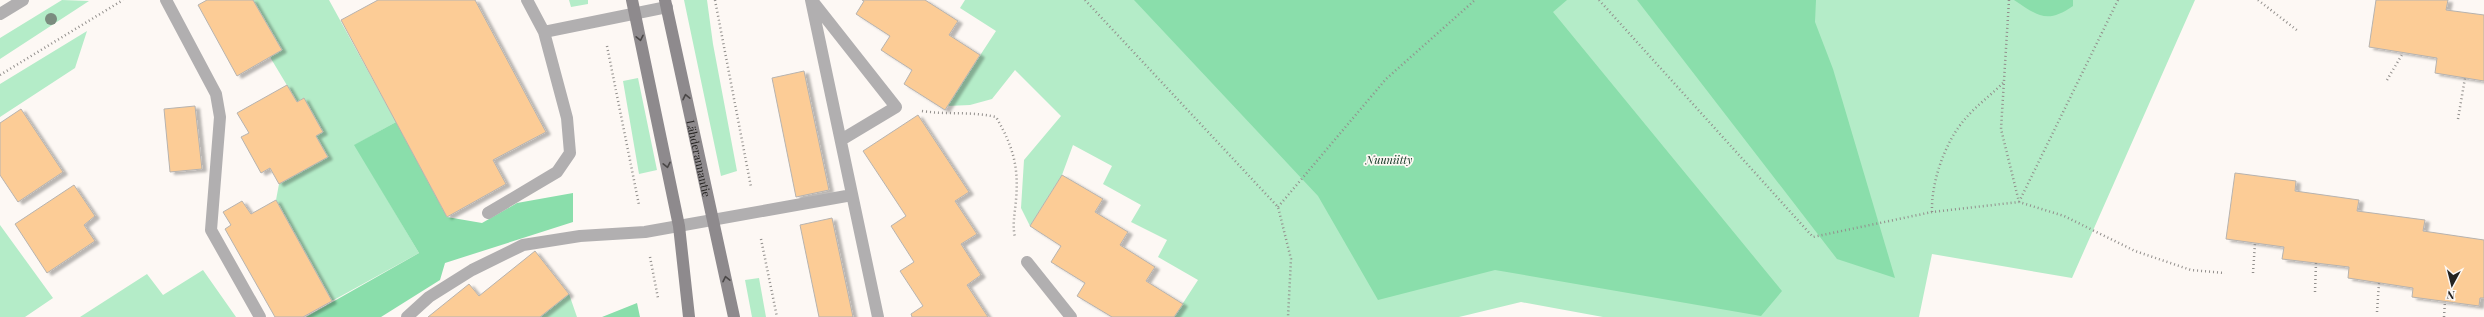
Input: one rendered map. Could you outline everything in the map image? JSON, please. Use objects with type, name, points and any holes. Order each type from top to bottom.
[{"type":"main road","points":[[632,0],[680,226],[689,317]]},
{"type":"main road","name":"Lähderannantie","points":[[666,4],[734,317]]},
{"type":"street","points":[[0,14],[23,0]]},
{"type":"street","points":[[166,0],[216,94],[220,117],[211,230],[260,317]]},
{"type":"street","points":[[488,212],[557,172],[570,154],[567,118],[544,32],[527,0]]},
{"type":"street","points":[[812,0],[896,107],[840,140]]},
{"type":"street","points":[[812,0],[878,317]]},
{"type":"street","points":[[544,32],[635,14],[666,4]]},
{"type":"street","points":[[407,317],[430,297],[472,270],[523,245],[580,236],[645,232],[852,195]]},
{"type":"street","points":[[1027,262],[1071,317]]},
{"type":"path","points":[[0,75],[123,0]]},
{"type":"path","points":[[715,0],[777,317]]},
{"type":"path","points":[[1086,0],[1278,207],[1291,260],[1288,317]]},
{"type":"path","points":[[1278,207],[1386,79],[1475,0]]},
{"type":"path","points":[[1599,0],[1813,237],[1932,212],[2019,202],[2064,216],[2135,251],[2184,268],[2225,273]]},
{"type":"path","points":[[2009,0],[2001,128],[2019,202]]},
{"type":"path","points":[[2019,202],[2118,0]]},
{"type":"path","points":[[2258,0],[2298,32]]},
{"type":"path","points":[[602,21],[659,302]]},
{"type":"path","points":[[2387,80],[2402,53]]},
{"type":"path","points":[[2458,120],[2466,78]]},
{"type":"path","points":[[1932,212],[1931,196],[1941,160],[1965,120],[2004,83]]},
{"type":"path","points":[[896,107],[944,115],[975,112],[996,117],[1010,142],[1018,174],[1013,228],[1017,245],[1027,262]]},
{"type":"path","points":[[2253,273],[2255,243]]},
{"type":"path","points":[[2315,292],[2316,263]]},
{"type":"path","points":[[2377,312],[2379,283]]},
{"type":"path","points":[[2444,317],[2445,301]]},
{"type":"green space","points":[[62,0],[89,1],[0,59],[0,38]]},
{"type":"green space","points":[[253,0],[329,0],[396,122],[355,145],[419,253],[332,301],[276,200],[279,184],[327,157],[316,136],[304,98],[297,102],[270,57],[282,50]]},
{"type":"green space","points":[[569,0],[588,0],[588,4],[571,7]]},
{"type":"green space","points":[[684,0],[707,0],[713,44],[737,171],[721,176]]},
{"type":"green space","name":"Nuuniitty","points":[[965,0],[2195,0],[2072,278],[1932,254],[1919,317],[1603,317],[1521,302],[1459,317],[1174,317],[1198,280],[1158,257],[1167,240],[1131,222],[1141,205],[1103,184],[1112,166],[1073,145],[1062,175],[1030,226],[1021,208],[1024,160],[1061,116],[1015,70],[992,99],[970,105],[947,106],[996,31],[960,8]]},
{"type":"green space","points":[[1134,0],[1567,0],[1553,12],[1782,291],[1761,316],[1495,270],[1378,300],[1318,196]]},
{"type":"green space","points":[[1637,0],[1816,0],[1815,22],[1833,69],[1895,278],[1837,259]]},
{"type":"green space","points":[[2014,0],[2073,0],[2073,6],[2056,15],[2043,16],[2036,14]]},
{"type":"green space","points":[[87,31],[75,68],[0,117],[0,84]]},
{"type":"green space","points":[[638,78],[657,170],[639,174],[623,81]]},
{"type":"green space","points":[[396,122],[447,217],[482,223],[517,203],[573,193],[573,222],[445,263],[440,280],[381,317],[306,317],[419,253],[354,145]]},
{"type":"green space","points":[[0,225],[53,298],[25,317],[0,317]]},
{"type":"green space","points":[[203,270],[236,317],[80,317],[147,274],[163,295]]},
{"type":"green space","points":[[759,278],[766,317],[752,317],[745,280]]},
{"type":"green space","points":[[569,294],[577,317],[540,317]]},
{"type":"green space","points":[[637,303],[640,317],[602,317]]},
{"type":"building","points":[[207,0],[253,0],[282,50],[237,76],[198,5]]},
{"type":"building","points":[[378,0],[475,0],[546,132],[493,160],[506,184],[447,217],[341,20]]},
{"type":"building","points":[[862,0],[925,0],[958,21],[949,35],[980,55],[945,110],[904,84],[912,70],[881,50],[890,36],[856,14],[864,1]]},
{"type":"building","points":[[2376,0],[2448,0],[2446,10],[2484,15],[2484,81],[2435,73],[2437,58],[2369,47]]},
{"type":"building","points":[[804,71],[829,190],[796,197],[772,78]]},
{"type":"building","points":[[287,85],[297,102],[304,98],[323,132],[316,136],[328,157],[279,184],[270,168],[261,173],[241,137],[249,133],[237,113]]},
{"type":"building","points":[[195,106],[202,169],[170,172],[164,109]]},
{"type":"building","points":[[21,109],[63,172],[18,202],[0,175],[0,123]]},
{"type":"building","points":[[918,115],[969,192],[955,201],[977,234],[961,244],[981,275],[967,285],[988,317],[912,317],[911,314],[923,306],[900,271],[914,262],[891,226],[906,216],[863,151]]},
{"type":"building","points":[[2235,173],[2296,181],[2295,191],[2359,200],[2357,211],[2425,220],[2423,231],[2484,240],[2484,298],[2480,298],[2479,306],[2412,297],[2413,288],[2348,278],[2349,267],[2282,259],[2284,247],[2226,239]]},
{"type":"building","points":[[1062,175],[1103,199],[1095,212],[1128,232],[1120,245],[1155,267],[1146,281],[1183,304],[1174,317],[1112,317],[1077,296],[1085,283],[1051,262],[1061,246],[1030,226]]},
{"type":"building","points":[[74,185],[95,216],[84,225],[95,241],[47,273],[15,224]]},
{"type":"building","points":[[276,200],[332,301],[303,317],[275,317],[225,229],[231,225],[223,212],[242,201],[251,214]]},
{"type":"building","points":[[832,218],[853,317],[819,317],[800,225]]},
{"type":"building","points":[[535,251],[569,294],[540,317],[428,317],[469,284],[479,296]]}]
